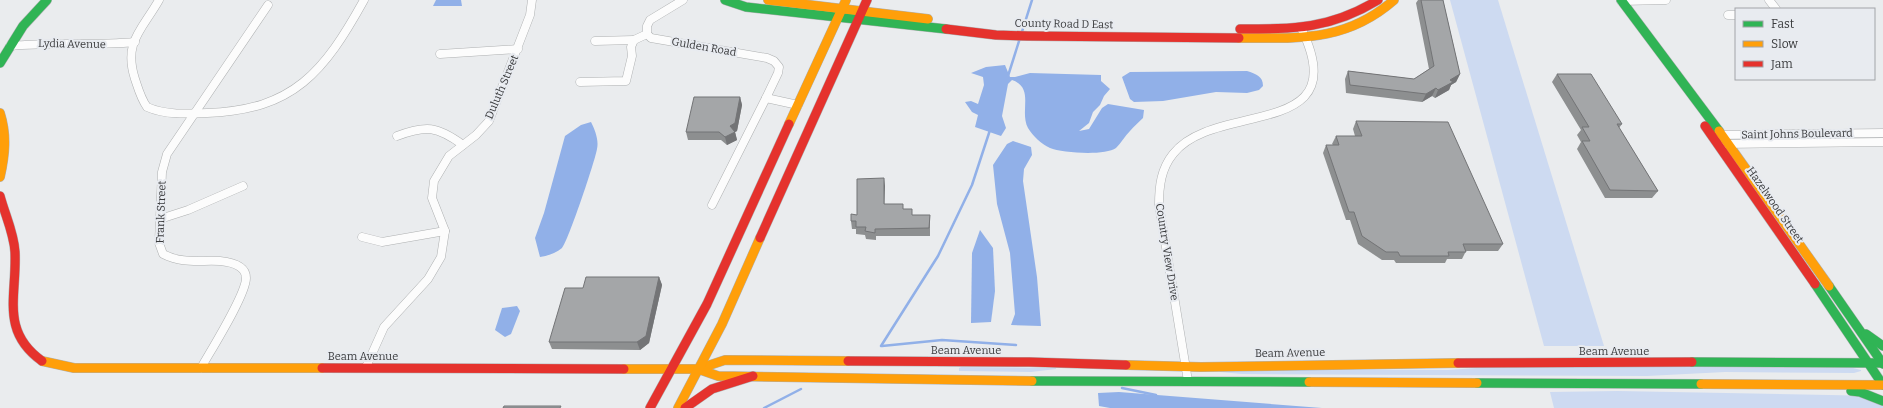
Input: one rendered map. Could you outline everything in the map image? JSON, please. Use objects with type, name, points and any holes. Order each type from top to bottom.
[{"type":"street","points":[[0,63],[23,26],[47,0]]},
{"type":"street","points":[[159,0],[135,42],[131,51],[130,64],[142,101],[146,107],[159,112],[194,112],[228,112],[249,109],[273,101],[293,90],[315,71],[356,15],[364,0]]},
{"type":"street","name":"Duluth Street","points":[[445,232],[432,198],[434,181],[443,164],[463,145],[476,136],[489,121],[518,49],[532,9],[532,0]]},
{"type":"street","points":[[595,41],[634,40],[647,34],[647,26],[650,20],[683,0]]},
{"type":"street","name":"County Road D East","points":[[725,0],[746,6],[842,9]]},
{"type":"street","name":"County Road D East","points":[[768,0],[842,9],[861,15],[996,34],[1028,36],[1306,38],[1358,26],[1389,8],[1394,0]]},
{"type":"street","points":[[678,408],[722,324],[867,0]]},
{"type":"street","name":"County Road D East","points":[[861,15],[1029,29],[1104,30],[1301,28],[1329,24],[1350,18],[1378,0]]},
{"type":"street","points":[[1621,0],[1666,0]]},
{"type":"street","name":"Hazelwood Street","points":[[1621,0],[1718,144],[1820,290],[1883,385]]},
{"type":"street","points":[[1769,0],[1775,8]]},
{"type":"street","name":"Frank Street","points":[[201,368],[243,292],[246,277],[240,266],[227,262],[183,261],[168,258],[159,249],[164,163],[172,145],[194,112],[223,74],[268,5]]},
{"type":"street","points":[[650,408],[674,369],[704,311],[842,9]]},
{"type":"street","points":[[1728,15],[1735,15]]},
{"type":"street","name":"Country View Drive","points":[[1188,381],[1159,205],[1158,191],[1161,177],[1173,152],[1203,131],[1223,124],[1283,111],[1297,103],[1309,91],[1314,79],[1314,67],[1306,38],[1301,28]]},
{"type":"street","name":"Gulden Road","points":[[647,34],[651,38],[767,58],[774,61],[778,67],[778,73],[712,205]]},
{"type":"street","points":[[580,82],[626,81],[632,56],[631,47],[634,40]]},
{"type":"street","name":"Hazelwood Street","points":[[1649,40],[1671,66],[1722,134],[1883,364]]},
{"type":"street","name":"Lydia Avenue","points":[[10,46],[40,43],[99,45],[135,42]]},
{"type":"street","points":[[440,54],[518,49]]},
{"type":"street","points":[[766,98],[798,105]]},
{"type":"street","points":[[0,113],[6,129],[7,139],[0,177]]},
{"type":"street","points":[[398,136],[416,129],[433,130],[449,134],[463,145]]},
{"type":"street","name":"Saint Johns Boulevard","points":[[1712,135],[1883,133]]},
{"type":"street","name":"Saint Johns Boulevard","points":[[1718,144],[1883,142]]},
{"type":"street","points":[[160,219],[188,210],[243,186]]},
{"type":"street","name":"Beam Avenue","points":[[0,196],[11,228],[15,258],[14,275],[6,309],[8,331],[20,350],[30,356],[44,363],[74,368],[698,369],[725,360],[1029,362],[1186,366],[1518,362],[1883,364]]},
{"type":"street","points":[[362,237],[382,242],[445,232],[444,245],[435,269],[384,327],[366,368]]},
{"type":"street","points":[[1858,327],[1883,346]]},
{"type":"street","name":"Beam Avenue","points":[[698,369],[718,376],[928,380],[1883,385]]},
{"type":"street","points":[[685,408],[712,389],[753,376]]},
{"type":"street","points":[[1754,384],[1787,391],[1860,392],[1883,401]]},
{"type":"shaded area","points":[[1450,0],[1498,0],[1604,346],[1544,346]]},
{"type":"shaded area","points":[[1504,366],[1853,368],[1861,371],[1854,373],[1725,372],[1647,376],[1242,374],[1220,372],[1219,369],[1448,370]]},
{"type":"shaded area","points":[[959,368],[1056,369],[1031,372],[959,371]]},
{"type":"shaded area","points":[[1618,391],[1879,396],[1883,402],[1883,408],[1554,408],[1550,392]]},
{"type":"water","points":[[436,0],[461,0],[462,6],[433,6]]},
{"type":"water","points":[[1005,65],[1010,77],[1030,73],[1101,75],[1101,81],[1110,89],[1104,96],[1100,105],[1093,112],[1089,123],[1079,131],[1089,129],[1102,108],[1108,104],[1144,110],[1143,118],[1116,148],[1110,151],[1083,153],[1056,150],[1040,142],[1028,128],[1025,114],[1025,94],[1023,88],[1012,80],[1008,84],[1002,116],[1006,128],[1001,136],[975,127],[978,115],[972,112],[965,102],[971,101],[978,104],[984,85],[983,77],[971,73],[986,67]]},
{"type":"water","points":[[1247,71],[1256,74],[1262,80],[1263,86],[1259,90],[1247,93],[1216,92],[1163,101],[1134,102],[1130,99],[1122,77],[1130,72]]},
{"type":"water","points":[[591,122],[597,139],[597,149],[587,184],[570,232],[562,248],[551,254],[540,257],[535,238],[544,213],[565,136],[581,125]]},
{"type":"water","points":[[1013,141],[1031,147],[1032,155],[1024,169],[1023,181],[1037,277],[1041,326],[1011,325],[1015,314],[1010,253],[997,204],[993,165],[1007,144]]},
{"type":"water","points":[[980,230],[993,248],[995,291],[991,322],[971,323],[972,253]]},
{"type":"water","points":[[517,306],[520,311],[511,334],[505,337],[495,330],[502,308]]},
{"type":"water","points":[[1119,392],[1322,408],[1110,408],[1099,406],[1098,393]]},
{"type":"building","points":[[1421,0],[1443,0],[1460,74],[1450,80],[1453,82],[1438,90],[1436,88],[1426,94],[1350,85],[1348,71],[1414,79],[1434,66]]},
{"type":"building","points":[[1557,74],[1591,74],[1622,124],[1617,124],[1658,191],[1610,190],[1582,141],[1590,141],[1582,127],[1589,127]]},
{"type":"building","points":[[694,97],[740,97],[735,123],[730,126],[735,132],[725,137],[719,132],[686,132]]},
{"type":"building","points":[[1356,121],[1448,122],[1503,244],[1463,244],[1466,252],[1448,252],[1449,256],[1400,256],[1398,252],[1386,252],[1362,236],[1354,212],[1349,212],[1326,145],[1339,145],[1336,136],[1362,136]]},
{"type":"building","points":[[884,178],[884,204],[903,204],[903,209],[912,209],[912,215],[930,215],[929,228],[875,229],[875,233],[865,231],[866,227],[856,227],[856,221],[851,221],[851,214],[857,215],[857,179]]},
{"type":"building","points":[[586,277],[659,277],[646,336],[637,342],[549,342],[565,288],[583,288]]},
{"type":"building","points":[[504,406],[561,406],[560,408],[503,408]]},
{"type":"waterway","points":[[1008,76],[1032,0]]},
{"type":"waterway","points":[[881,346],[938,256],[972,185],[990,130]]},
{"type":"waterway","points":[[882,346],[942,340],[1016,345]]},
{"type":"waterway","points":[[1122,388],[1156,395]]},
{"type":"waterway","points":[[764,408],[801,389]]},
{"type":"traffic: fast","points":[[0,63],[23,26],[47,0]]},
{"type":"traffic: fast","points":[[725,0],[746,7],[946,29]]},
{"type":"traffic: fast","points":[[1621,0],[1719,131]]},
{"type":"traffic: fast","points":[[1815,284],[1883,385]]},
{"type":"traffic: fast","points":[[1829,286],[1883,364]]},
{"type":"traffic: fast","points":[[1866,334],[1883,346]]},
{"type":"traffic: fast","points":[[1692,362],[1883,363]]},
{"type":"traffic: fast","points":[[1032,381],[1309,382]]},
{"type":"traffic: fast","points":[[1477,383],[1701,384]]},
{"type":"traffic: fast","points":[[1851,391],[1860,392],[1883,401]]},
{"type":"traffic: slow","points":[[768,0],[928,19]]},
{"type":"traffic: slow","points":[[789,124],[846,0]]},
{"type":"traffic: slow","points":[[1239,38],[1301,37],[1341,31],[1360,24],[1378,14],[1394,0]]},
{"type":"traffic: slow","points":[[0,113],[3,121],[5,137],[5,153],[0,177]]},
{"type":"traffic: slow","points":[[1719,131],[1829,286]]},
{"type":"traffic: slow","points":[[678,408],[722,324],[760,238]]},
{"type":"traffic: slow","points":[[624,369],[698,369],[725,360],[848,361]]},
{"type":"traffic: slow","points":[[42,361],[74,368],[322,368]]},
{"type":"traffic: slow","points":[[1126,365],[1201,367],[1458,363]]},
{"type":"traffic: slow","points":[[698,369],[718,376],[1032,381]]},
{"type":"traffic: slow","points":[[1309,382],[1477,383]]},
{"type":"traffic: slow","points":[[1701,384],[1883,385]]},
{"type":"traffic: jam","points":[[760,238],[867,0]]},
{"type":"traffic: jam","points":[[1240,29],[1295,28],[1328,23],[1345,18],[1378,0]]},
{"type":"traffic: jam","points":[[946,29],[996,35],[1028,36],[1239,38]]},
{"type":"traffic: jam","points":[[650,408],[707,304],[789,124]]},
{"type":"traffic: jam","points":[[1705,126],[1815,284]]},
{"type":"traffic: jam","points":[[0,196],[11,231],[15,253],[13,301],[15,329],[20,341],[29,352],[42,361]]},
{"type":"traffic: jam","points":[[848,361],[1029,362],[1126,365]]},
{"type":"traffic: jam","points":[[1458,363],[1692,362]]},
{"type":"traffic: jam","points":[[322,368],[624,369]]},
{"type":"traffic: jam","points":[[685,408],[712,389],[753,376]]}]
